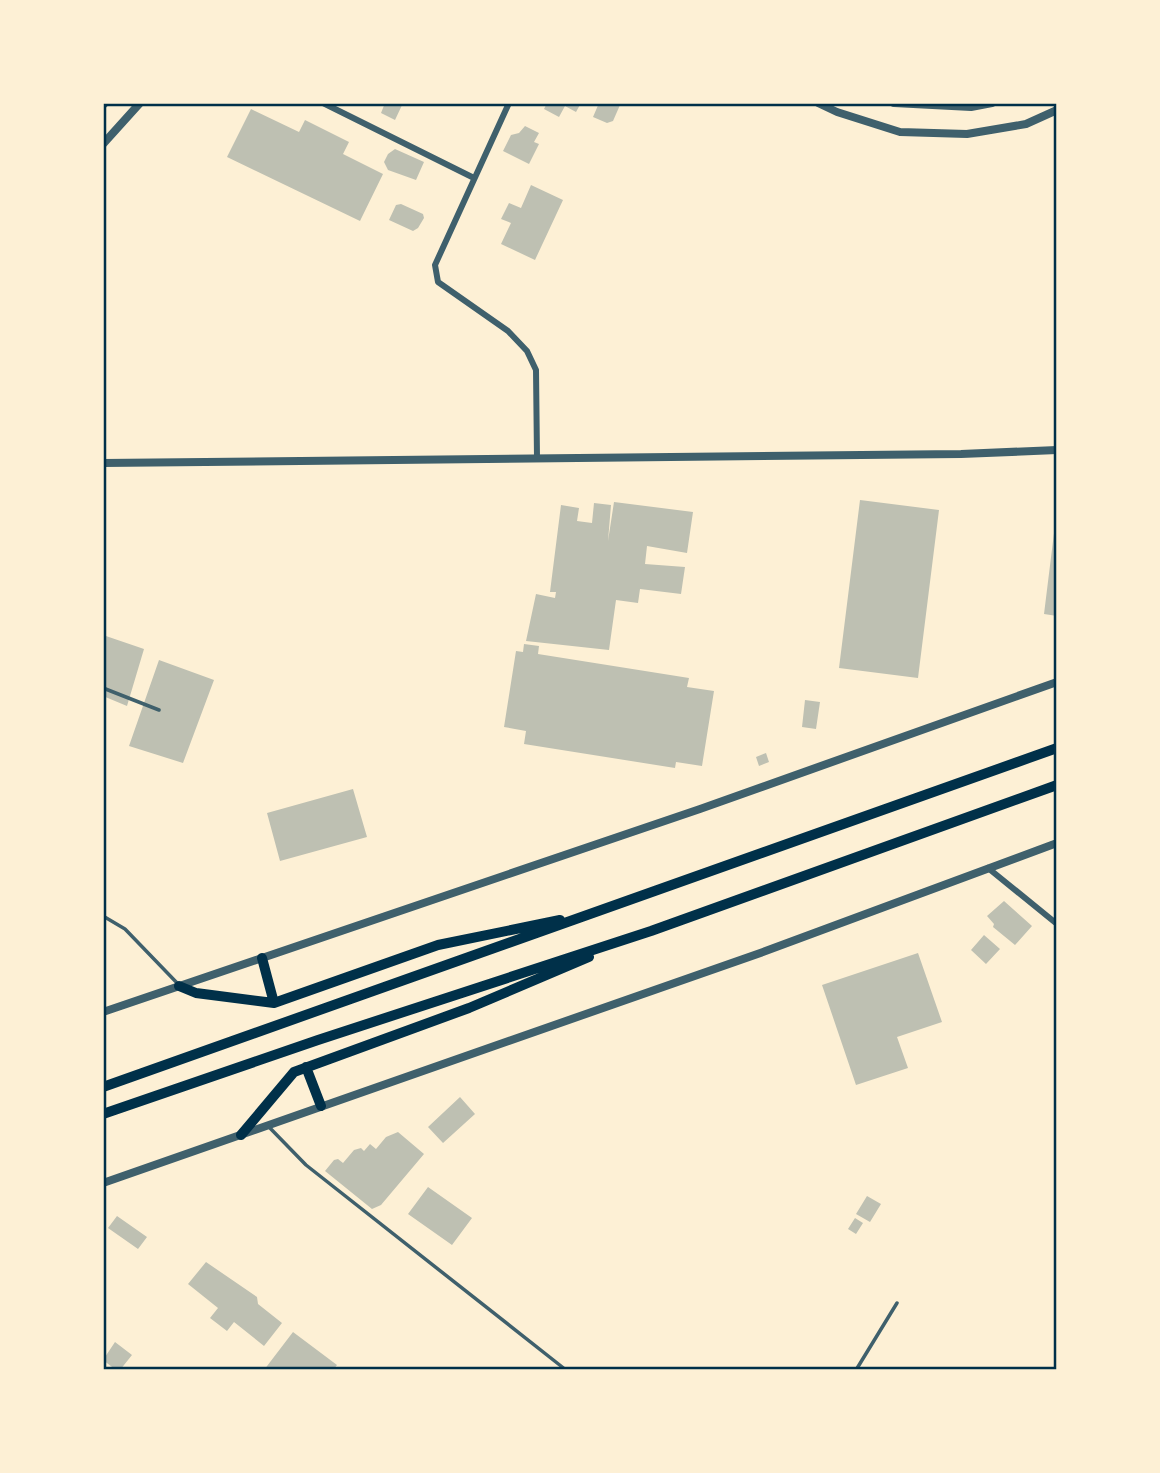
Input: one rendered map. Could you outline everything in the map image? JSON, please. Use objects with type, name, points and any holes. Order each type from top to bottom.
[{"type":"main road","points":[[103,1087],[1057,748]]},
{"type":"main road","points":[[103,1114],[651,931],[1057,785]]},
{"type":"main road","points":[[179,986],[196,993],[274,1003],[438,945],[601,911]]},
{"type":"main road","points":[[241,1135],[294,1072],[470,1008],[651,931]]},
{"type":"main road","points":[[262,958],[274,1003]]},
{"type":"main road","points":[[306,1068],[321,1105]]},
{"type":"street","points":[[103,144],[141,103]]},
{"type":"street","points":[[323,103],[474,178]]},
{"type":"street","points":[[509,103],[435,265],[438,282],[508,331],[527,351],[536,370],[537,458]]},
{"type":"street","points":[[818,103],[837,112],[900,132],[954,134],[1026,124],[1057,110]]},
{"type":"street","points":[[894,103],[971,107],[992,103]]},
{"type":"street","points":[[103,463],[961,454],[1057,450]]},
{"type":"street","points":[[104,1010],[700,809],[1057,682]]},
{"type":"street","points":[[103,1183],[763,952],[1057,843]]},
{"type":"street","points":[[988,868],[1057,924]]},
{"type":"lane","points":[[103,688],[159,710]]},
{"type":"lane","points":[[103,916],[125,929],[179,986]]},
{"type":"lane","points":[[268,1126],[306,1165],[566,1370]]},
{"type":"lane","points":[[856,1370],[897,1303]]},
{"type":"building","points":[[385,103],[403,103],[395,120],[381,113]]},
{"type":"building","points":[[547,103],[581,103],[576,112],[565,106],[559,117],[544,109]]},
{"type":"building","points":[[599,103],[620,105],[613,121],[607,123],[593,117]]},
{"type":"building","points":[[251,109],[299,132],[305,120],[349,142],[343,154],[383,174],[360,221],[227,157]]},
{"type":"building","points":[[525,126],[539,133],[534,142],[539,144],[529,164],[503,151],[511,135],[519,133]]},
{"type":"building","points":[[395,149],[424,162],[416,180],[388,170],[384,162],[388,154]]},
{"type":"building","points":[[531,185],[563,200],[535,260],[501,244],[511,223],[501,219],[509,203],[521,208]]},
{"type":"building","points":[[401,204],[423,214],[424,218],[413,231],[389,220],[396,205]]},
{"type":"building","points":[[860,500],[939,510],[918,678],[839,668]]},
{"type":"building","points":[[614,502],[693,512],[687,553],[647,546],[645,564],[685,567],[681,594],[640,589],[638,603],[616,600],[609,650],[526,641],[536,594],[555,598],[556,592],[550,592],[561,505],[579,508],[577,521],[592,523],[594,503],[611,505],[608,541]]},
{"type":"building","points":[[1057,525],[1057,616],[1044,614]]},
{"type":"building","points":[[103,635],[144,649],[127,706],[103,696]]},
{"type":"building","points":[[524,644],[539,646],[538,654],[689,678],[687,687],[714,691],[702,766],[676,762],[675,768],[524,744],[526,731],[504,727],[516,651],[523,652]]},
{"type":"building","points":[[159,660],[214,680],[183,763],[129,746]]},
{"type":"building","points":[[805,700],[820,702],[816,729],[802,727]]},
{"type":"building","points":[[766,753],[769,762],[759,766],[756,757]]},
{"type":"building","points":[[353,789],[367,837],[280,861],[267,813]]},
{"type":"building","points":[[1004,901],[1032,926],[1015,945],[993,927],[994,924],[987,916]]},
{"type":"building","points":[[984,935],[1000,949],[986,964],[971,950]]},
{"type":"building","points":[[918,953],[942,1022],[897,1037],[908,1068],[856,1085],[822,985]]},
{"type":"building","points":[[460,1097],[475,1114],[443,1143],[428,1127]]},
{"type":"building","points":[[398,1132],[424,1154],[381,1205],[372,1209],[325,1171],[334,1160],[338,1159],[343,1163],[354,1150],[361,1148],[364,1151],[370,1144],[376,1149],[386,1137]]},
{"type":"building","points":[[428,1187],[472,1218],[452,1245],[408,1214]]},
{"type":"building","points":[[867,1196],[881,1204],[870,1222],[856,1214]]},
{"type":"building","points":[[117,1216],[147,1237],[138,1249],[108,1228]]},
{"type":"building","points":[[855,1218],[863,1223],[856,1234],[848,1229]]},
{"type":"building","points":[[206,1262],[257,1297],[258,1304],[282,1323],[264,1346],[234,1322],[227,1331],[210,1318],[218,1308],[188,1284]]},
{"type":"building","points":[[293,1332],[337,1365],[333,1370],[264,1370]]},
{"type":"building","points":[[115,1342],[132,1355],[120,1370],[103,1360]]}]
